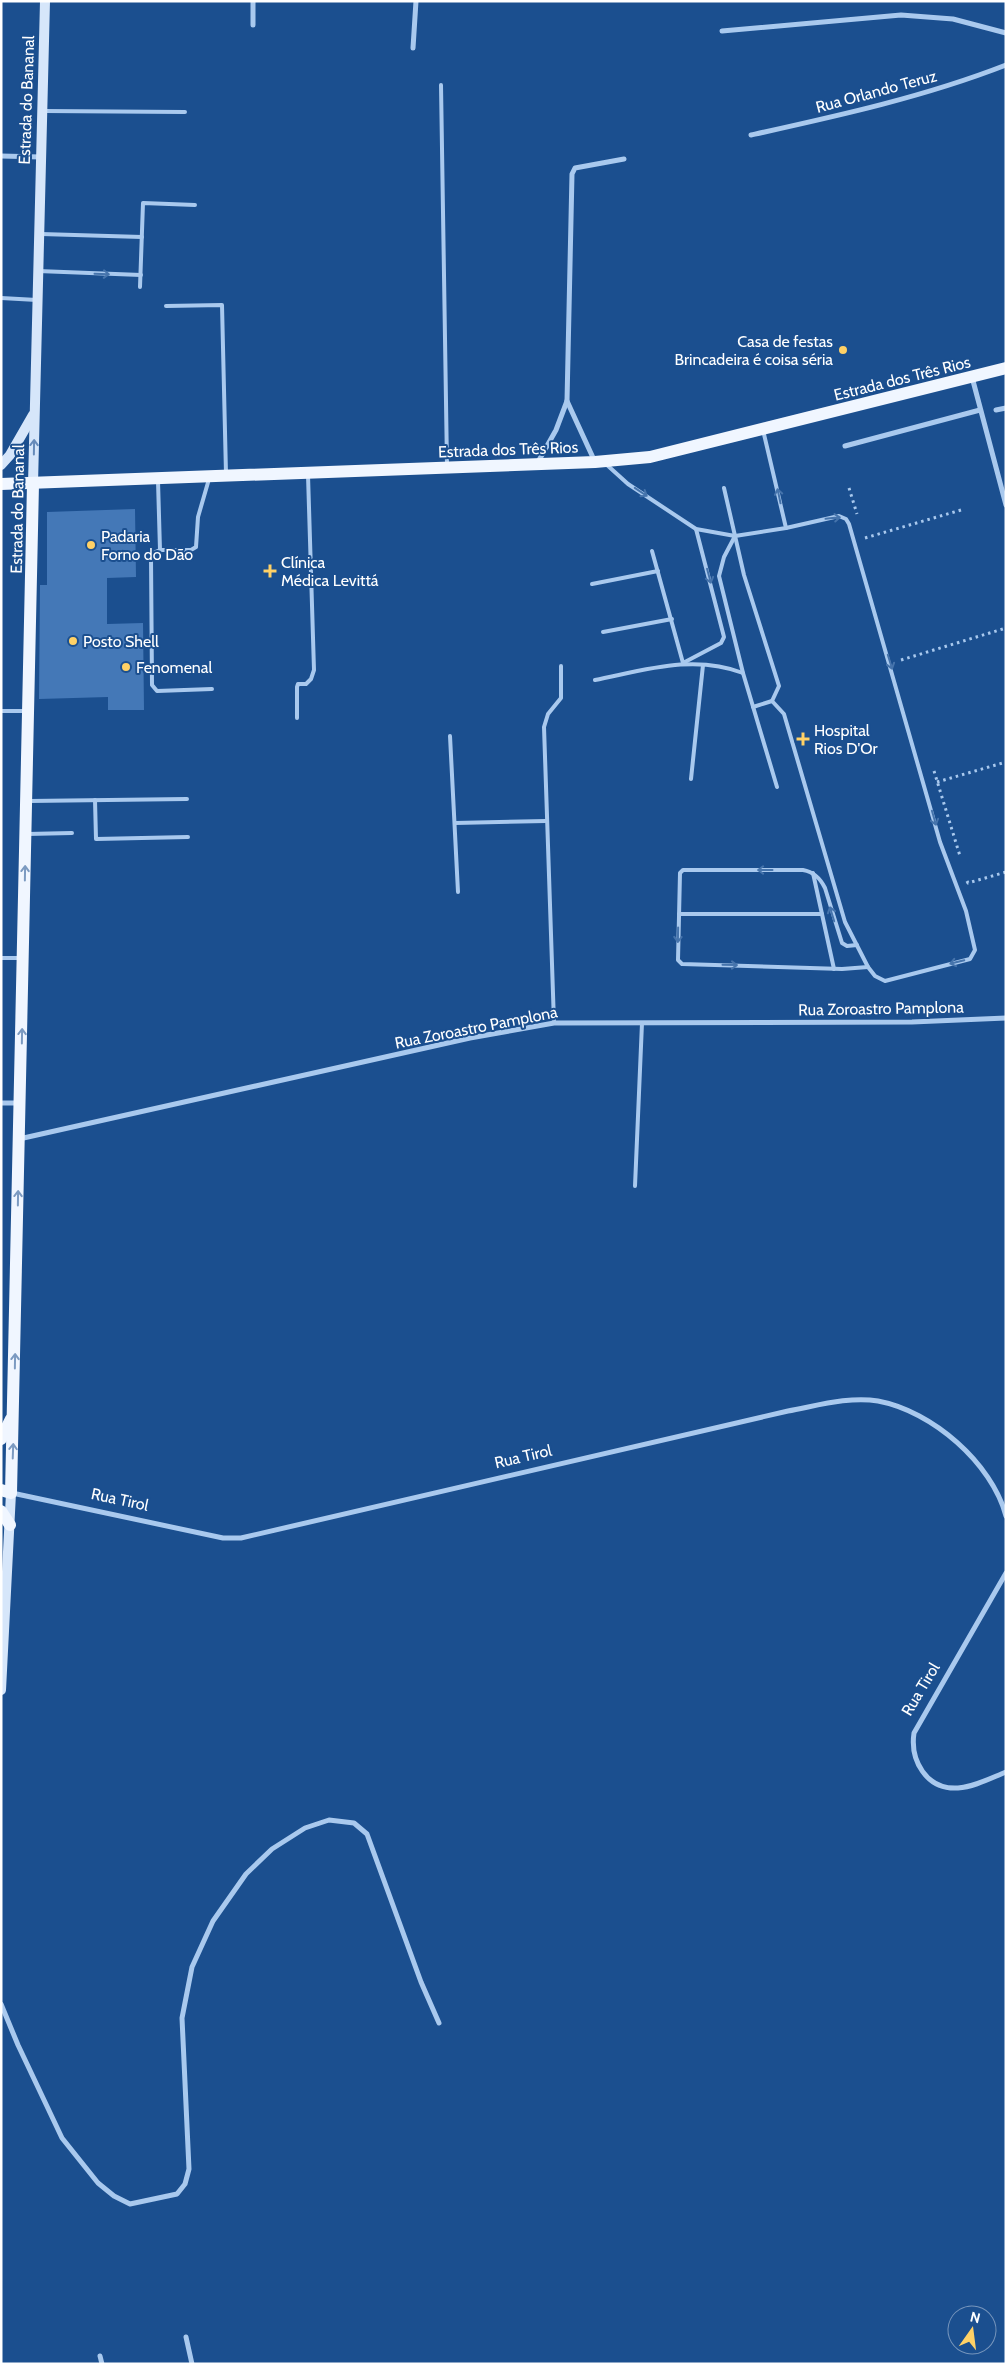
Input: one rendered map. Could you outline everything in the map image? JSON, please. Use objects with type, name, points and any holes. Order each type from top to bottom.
[{"type":"main road","name":"Estrada dos Três Rios","points":[[1,484],[599,462],[650,456],[1006,368]]},
{"type":"main road","name":"Estrada do Bananal","points":[[6,1492],[14,1410],[33,484]]},
{"type":"main road","points":[[1,1439],[14,1410]]},
{"type":"main road","points":[[1,1511],[10,1525]]},
{"type":"street","name":"Estrada do Bananal","points":[[33,484],[45,1]]},
{"type":"street","points":[[253,1],[253,25]]},
{"type":"street","points":[[414,48],[416,1]]},
{"type":"street","points":[[722,31],[901,15],[953,19],[1006,34]]},
{"type":"street","name":"Rua Orlando Teruz","points":[[751,135],[864,110],[980,75],[1006,64]]},
{"type":"street","points":[[1,156],[41,157]]},
{"type":"street","points":[[536,465],[556,430],[567,401],[572,174],[575,168],[581,165],[624,159]]},
{"type":"street","points":[[972,377],[1006,505]]},
{"type":"street","points":[[567,401],[599,462]]},
{"type":"street","points":[[996,410],[1006,408]]},
{"type":"street","name":"Estrada do Bananal","points":[[1,465],[26,428],[35,409]]},
{"type":"street","points":[[845,446],[980,410]]},
{"type":"street","name":"Rua Zoroastro Pamplona","points":[[19,1139],[470,1038],[554,1023],[912,1022],[1006,1018]]},
{"type":"street","points":[[1,1103],[20,1103]]},
{"type":"street","name":"Rua Tirol","points":[[6,1492],[223,1538],[241,1538],[788,1411],[845,1401],[878,1401],[911,1411],[939,1428],[967,1451],[987,1476],[1006,1516]]},
{"type":"street","name":"Estrada do Bananal","points":[[1,1690],[10,1525],[6,1492]]},
{"type":"street","name":"Rua Tirol","points":[[1006,1573],[914,1733],[912,1746],[921,1770],[931,1781],[945,1786],[957,1788],[978,1783],[1006,1772]]},
{"type":"street","points":[[1,2004],[18,2045],[62,2138],[98,2183],[114,2196],[130,2204],[177,2194],[185,2184],[189,2169],[182,2018],[192,1967],[213,1921],[246,1874],[272,1850],[305,1828],[329,1820],[354,1823],[367,1834],[421,1982],[439,2023]]},
{"type":"street","points":[[186,2338],[192,2364]]},
{"type":"street","points":[[100,2356],[102,2364]]},
{"type":"lane","points":[[441,85],[447,468]]},
{"type":"lane","points":[[42,112],[185,112]]},
{"type":"lane","points":[[140,287],[144,203],[195,205]]},
{"type":"lane","points":[[39,234],[142,236]]},
{"type":"lane","points":[[38,271],[141,275]]},
{"type":"lane","points":[[1,298],[37,300]]},
{"type":"lane","points":[[166,306],[222,305],[226,476]]},
{"type":"lane","points":[[763,429],[786,528]]},
{"type":"lane","points":[[599,462],[628,484],[696,529],[735,536],[786,528],[839,516],[846,519],[940,842],[966,912],[975,950],[970,959],[885,981],[875,976],[845,922],[784,714],[772,701]]},
{"type":"lane","points":[[298,718],[298,684],[306,684],[311,679],[314,670],[308,473]]},
{"type":"lane","points":[[210,476],[198,517],[196,548],[191,550],[160,550],[153,553],[151,558],[152,686],[157,690],[212,689]]},
{"type":"lane","points":[[158,479],[160,550]]},
{"type":"lane","points":[[724,488],[744,575],[779,686],[772,701],[753,707]]},
{"type":"lane","points":[[596,680],[683,663],[721,643],[724,637],[696,529]]},
{"type":"lane","points":[[735,536],[724,557],[719,576],[743,673],[777,787]]},
{"type":"lane","points":[[652,551],[683,663]]},
{"type":"lane","points":[[592,584],[658,571]]},
{"type":"lane","points":[[603,632],[672,619]]},
{"type":"lane","points":[[683,663],[729,668],[743,673]]},
{"type":"lane","points":[[691,778],[703,665]]},
{"type":"lane","points":[[554,1023],[544,727],[548,714],[561,698],[561,666]]},
{"type":"lane","points":[[1,712],[28,711]]},
{"type":"lane","points":[[450,736],[458,892]]},
{"type":"lane","points":[[26,801],[186,799]]},
{"type":"lane","points":[[95,800],[96,839],[188,837]]},
{"type":"lane","points":[[455,823],[546,821]]},
{"type":"lane","points":[[26,834],[72,833]]},
{"type":"lane","points":[[857,945],[847,946],[842,943],[825,888],[822,881],[813,873],[803,870],[683,870],[680,873],[678,960],[682,964],[834,969],[868,966]]},
{"type":"lane","points":[[813,873],[834,969]]},
{"type":"lane","points":[[679,914],[822,914]]},
{"type":"lane","points":[[1,958],[23,958]]},
{"type":"lane","points":[[635,1186],[642,1023]]},
{"type":"path","points":[[864,538],[961,510]]},
{"type":"path","points":[[900,660],[1006,628]]},
{"type":"path","points":[[937,782],[1006,762]]},
{"type":"path","points":[[968,883],[1006,872]]},
{"type":"building","points":[[135,509],[136,577],[107,578],[107,624],[143,623],[144,710],[108,710],[108,697],[39,699],[40,585],[47,585],[47,512]]},
{"type":"place","name":"Casa de festas Brincadeira é coisa séria","points":[[843,350]]},
{"type":"place","name":"Padaria Forno do Dão","points":[[91,545]]},
{"type":"place","name":"Clínica Médica Levittá","points":[[270,571]]},
{"type":"place","name":"Posto Shell","points":[[73,641]]},
{"type":"place","name":"Fenomenal","points":[[126,667]]},
{"type":"place","name":"Hospital Rios D'Or","points":[[803,739]]}]
